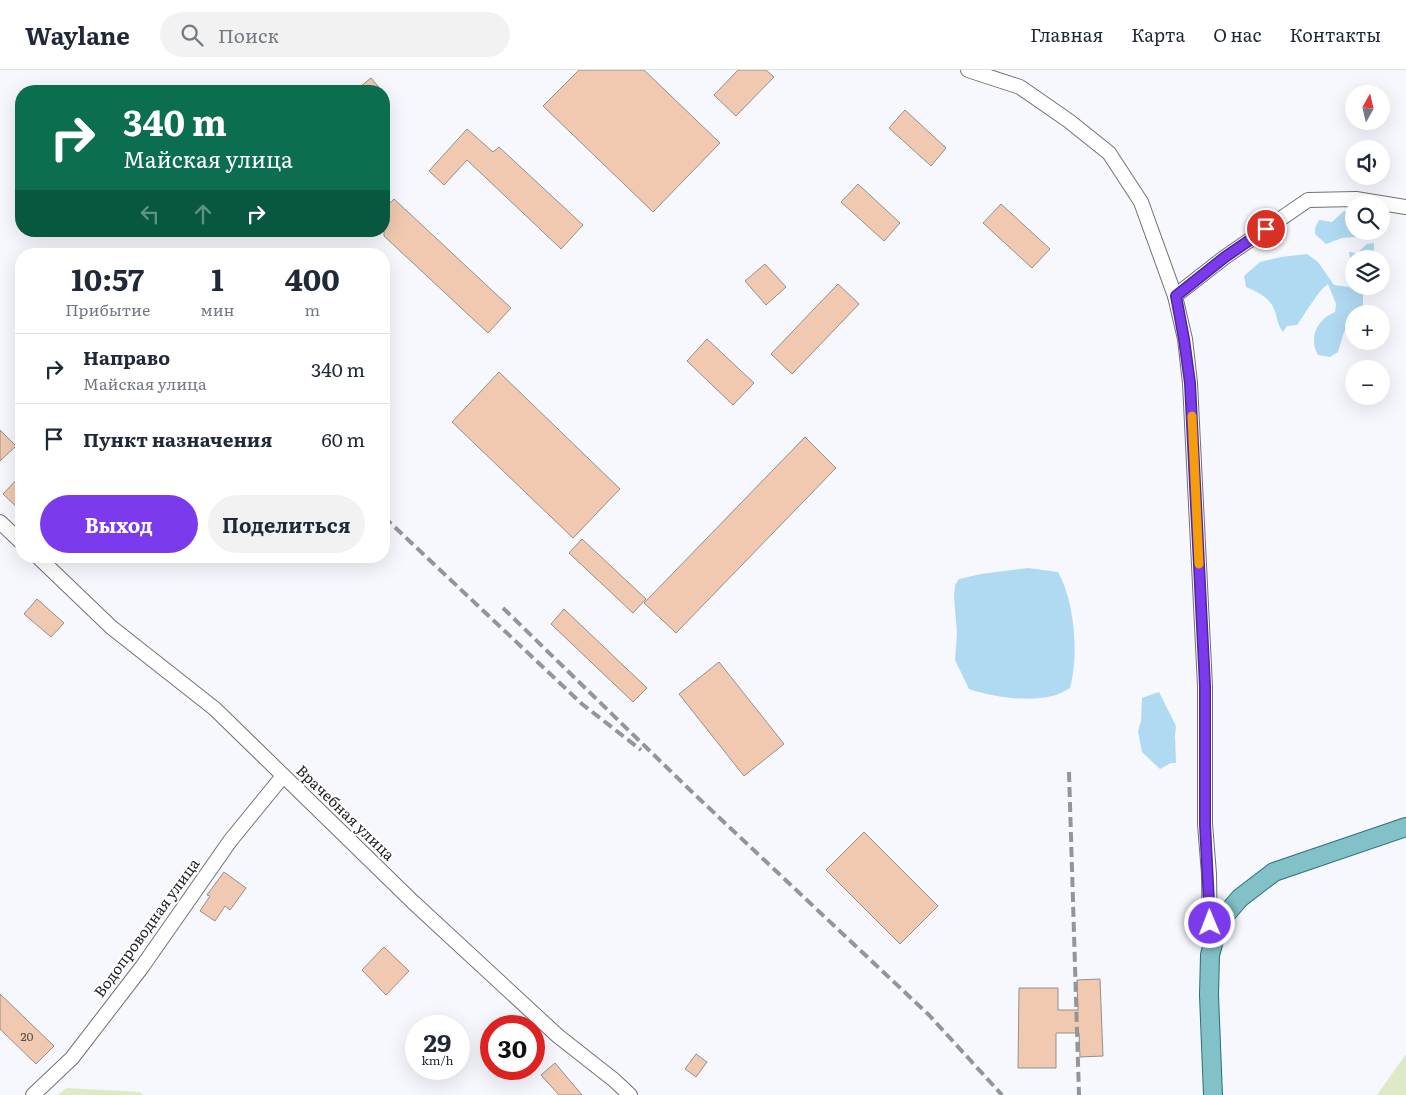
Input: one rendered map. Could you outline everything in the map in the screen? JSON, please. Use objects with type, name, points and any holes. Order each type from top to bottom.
[{"type":"main road","points":[[1213,1095],[1209,995],[1210,955],[1216,933],[1227,913],[1240,898],[1274,872],[1406,827]]},
{"type":"street","points":[[968,70],[1020,87],[1069,121],[1109,154],[1141,202],[1176,296],[1190,383],[1205,686],[1205,824],[1209,874],[1210,955]]},
{"type":"street","points":[[1176,296],[1225,257],[1308,200],[1356,199],[1406,207]]},
{"type":"street","points":[[0,522],[15,536]]},
{"type":"street","name":"Врачебная улица","points":[[44,563],[111,626],[215,709],[413,902],[558,1036],[630,1095]]},
{"type":"street","name":"Водопроводная улица","points":[[32,1095],[72,1058],[142,967],[230,840],[283,776]]},
{"type":"green space","points":[[1406,1054],[1406,1095],[1377,1095]]},
{"type":"green space","points":[[67,1088],[140,1092],[143,1095],[57,1095]]},
{"type":"water","points":[[1345,211],[1345,238],[1326,244],[1315,234],[1315,228],[1319,220],[1332,222]]},
{"type":"water","points":[[1374,243],[1374,250],[1360,250],[1367,244]]},
{"type":"water","points":[[1307,254],[1318,262],[1334,285],[1345,286],[1345,295],[1363,295],[1363,305],[1345,305],[1345,331],[1338,352],[1330,357],[1318,355],[1314,342],[1314,336],[1319,324],[1323,319],[1335,312],[1336,304],[1328,284],[1316,297],[1297,325],[1287,326],[1283,332],[1269,301],[1246,287],[1244,276],[1260,262]]},
{"type":"water","points":[[1028,568],[1058,572],[1064,584],[1072,613],[1075,645],[1070,688],[1061,693],[1032,699],[999,696],[969,689],[955,660],[957,633],[955,585],[959,579]]},
{"type":"water","points":[[1159,692],[1176,726],[1176,763],[1171,763],[1160,769],[1142,752],[1138,731],[1141,721],[1142,698]]},
{"type":"building","points":[[579,70],[644,70],[720,143],[653,212],[543,106]]},
{"type":"building","points":[[738,70],[766,70],[774,77],[736,116],[714,95]]},
{"type":"building","points":[[371,78],[377,85],[362,85]]},
{"type":"building","points":[[905,110],[946,148],[931,166],[889,128]]},
{"type":"building","points":[[467,129],[493,152],[499,147],[583,225],[561,249],[467,160],[444,185],[429,171]]},
{"type":"building","points":[[858,184],[900,223],[884,241],[841,202]]},
{"type":"building","points":[[394,199],[511,308],[488,333],[385,237],[390,237],[390,203]]},
{"type":"building","points":[[1001,204],[1050,249],[1032,268],[983,223]]},
{"type":"building","points":[[765,264],[786,287],[766,305],[745,281]]},
{"type":"building","points":[[838,284],[859,304],[792,374],[771,354]]},
{"type":"building","points":[[707,339],[754,383],[733,405],[687,361]]},
{"type":"building","points":[[499,372],[620,489],[573,538],[452,422]]},
{"type":"building","points":[[0,430],[15,447],[0,461]]},
{"type":"building","points":[[805,437],[836,468],[676,633],[644,603]]},
{"type":"building","points":[[15,481],[15,505],[3,494]]},
{"type":"building","points":[[582,539],[646,599],[633,613],[569,553]]},
{"type":"building","points":[[37,599],[64,623],[51,637],[24,614]]},
{"type":"building","points":[[564,609],[647,688],[633,702],[551,624]]},
{"type":"building","points":[[719,662],[784,744],[744,776],[679,694]]},
{"type":"building","points":[[864,832],[938,906],[900,944],[826,870]]},
{"type":"building","points":[[224,872],[246,888],[230,910],[225,906],[215,921],[200,911],[210,896],[207,895]]},
{"type":"building","points":[[384,947],[409,971],[386,995],[362,970]]},
{"type":"building","points":[[1100,979],[1103,1056],[1080,1057],[1079,1033],[1056,1033],[1056,1068],[1018,1068],[1019,988],[1058,988],[1058,1010],[1078,1010],[1077,980]]},
{"type":"building","points":[[0,994],[54,1046],[36,1064],[0,1029]]},
{"type":"building","points":[[696,1054],[707,1062],[696,1077],[685,1069]]},
{"type":"building","points":[[555,1063],[582,1095],[559,1095],[545,1079],[545,1072]]},
{"type":"railway","points":[[390,523],[582,704],[641,750]]},
{"type":"railway","points":[[503,608],[692,792],[929,1015],[1002,1095]]},
{"type":"railway","points":[[1069,772],[1079,1095]]},
{"type":"slow traffic","points":[[1192,416],[1199,564]]},
{"type":"route","points":[[1210,923],[1205,824],[1205,686],[1190,383],[1176,296],[1225,257],[1266,229]]}]
